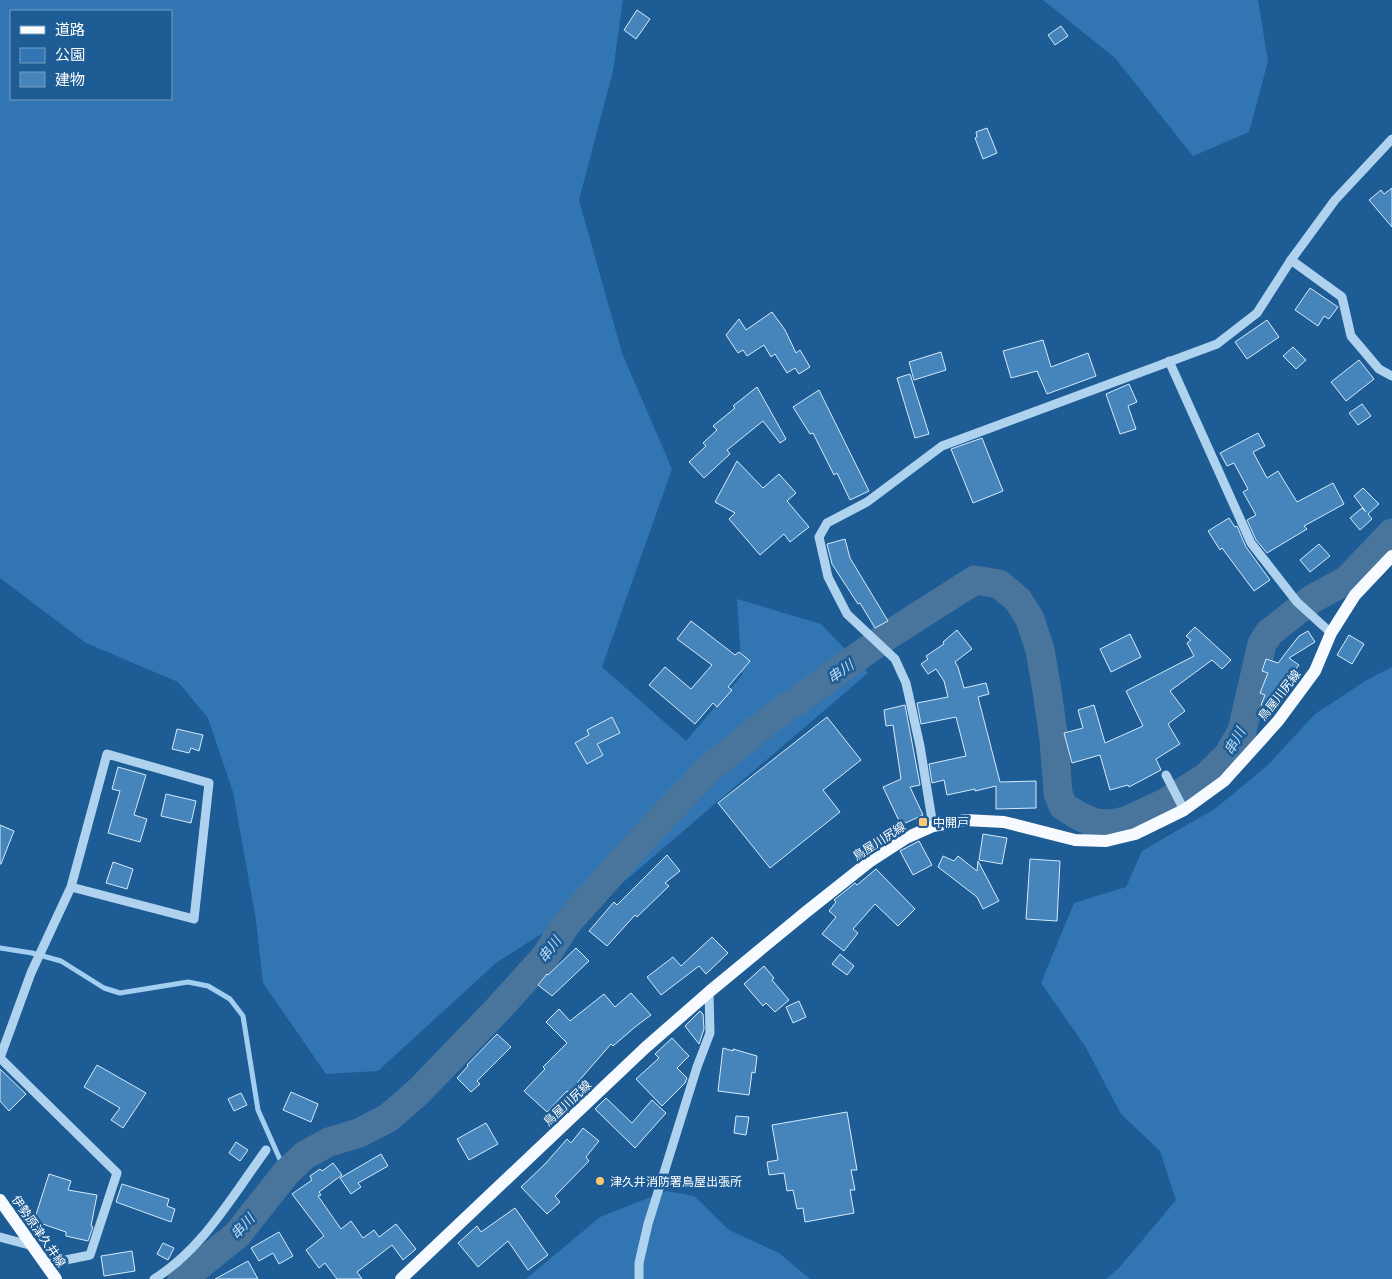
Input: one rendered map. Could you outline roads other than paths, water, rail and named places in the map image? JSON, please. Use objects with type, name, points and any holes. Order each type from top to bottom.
[{"type":"main road","name":"鳥屋川尻線","points":[[401,1279],[645,1048],[709,992],[869,862],[906,838],[932,826],[965,820],[1004,822],[1075,840],[1106,841],[1134,834],[1224,781],[1278,721],[1315,671],[1331,633],[1355,594],[1392,556]]},
{"type":"main road","name":"伊勢原津久井線","points":[[0,1200],[56,1279]]},
{"type":"street","points":[[932,826],[920,746],[906,684],[894,659],[847,614],[828,577],[820,537],[827,523],[867,502],[942,446],[1217,344],[1257,313],[1291,260],[1335,200],[1392,139]]},
{"type":"street","points":[[1291,260],[1342,297],[1351,336],[1379,369],[1392,376]]},
{"type":"street","points":[[1170,360],[1250,543],[1297,602],[1331,633]]},
{"type":"street","points":[[46,1264],[90,1255],[118,1172],[0,1058],[31,973],[71,887],[107,754],[209,783],[194,919],[71,887]]},
{"type":"street","points":[[1166,775],[1181,806]]},
{"type":"street","points":[[639,1279],[639,1263],[648,1224],[697,1067],[710,1034],[709,992]]},
{"type":"street","points":[[154,1279],[179,1260],[209,1229],[266,1150]]},
{"type":"street","points":[[0,1237],[34,1247]]},
{"type":"waterway","name":"串川","points":[[182,1279],[237,1235],[286,1173],[305,1155],[329,1142],[359,1133],[388,1118],[419,1091],[545,957],[567,923],[643,838],[711,767],[771,719],[887,636],[975,580],[999,584],[1018,600],[1030,619],[1040,650],[1054,740],[1058,793],[1063,806],[1095,823],[1110,824],[1126,821],[1165,803],[1206,777],[1229,754],[1242,731],[1262,644],[1269,633],[1312,599],[1347,580],[1392,533]]},
{"type":"waterway","points":[[0,948],[32,953],[61,961],[104,988],[120,993],[188,982],[208,986],[230,999],[243,1016],[258,1110],[286,1173]]},
{"type":"place","name":"中開戸","points":[[923,822]]},
{"type":"place","name":"津久井消防署鳥屋出張所","points":[[600,1181]]}]
